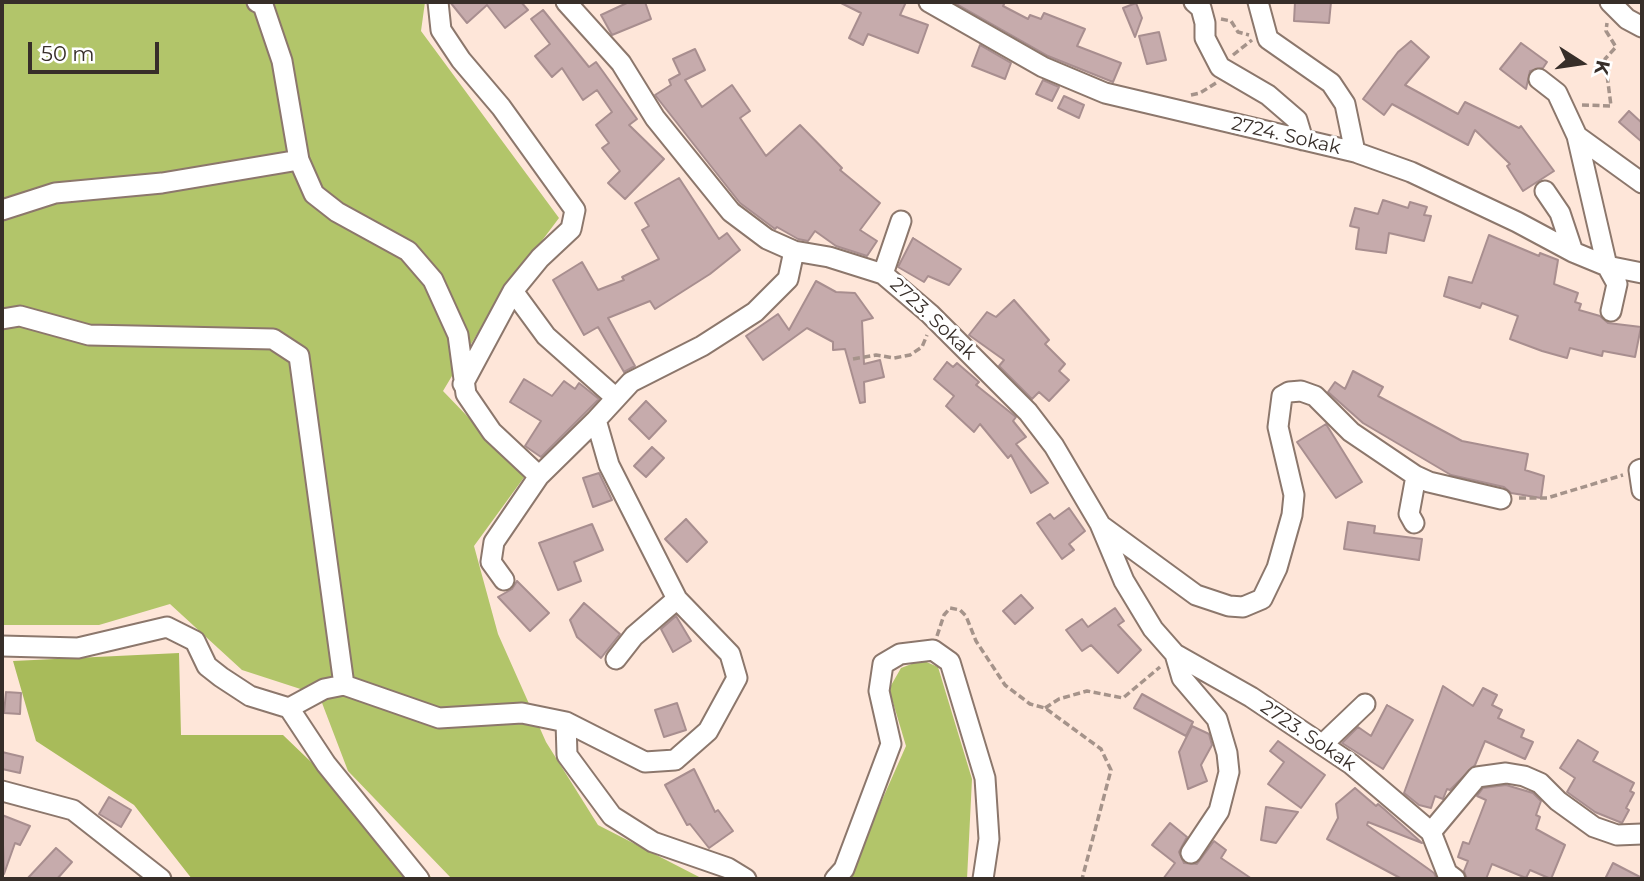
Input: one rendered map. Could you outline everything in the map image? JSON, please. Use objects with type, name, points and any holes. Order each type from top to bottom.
[{"type":"street","points":[[257,2],[263,5],[282,61],[299,160],[314,194],[337,212],[408,251],[433,280],[458,335],[466,394],[492,432],[539,476]]},
{"type":"street","points":[[438,2],[441,30],[461,60],[501,107],[575,210],[570,229],[540,258],[513,291],[463,384]]},
{"type":"street","name":"2723. Sokak","points":[[566,2],[621,63],[655,118],[731,212],[767,239],[794,251],[829,257],[883,274],[946,329],[1028,412],[1054,446],[1100,524],[1124,581],[1153,629],[1175,654],[1251,697],[1324,744],[1431,832],[1447,873],[1455,879]]},
{"type":"street","name":"2724. Sokak","points":[[929,2],[1043,67],[1105,93],[1355,152],[1411,172],[1517,222],[1573,252],[1607,266],[1642,273]]},
{"type":"street","points":[[1194,2],[1201,8],[1205,38],[1220,67],[1268,95],[1297,120],[1303,140]]},
{"type":"street","points":[[1258,2],[1268,39],[1331,83],[1345,104],[1355,152]]},
{"type":"street","points":[[1610,3],[1627,19],[1642,27]]},
{"type":"street","points":[[1539,79],[1557,93],[1577,136],[1607,266],[1617,284],[1612,311]]},
{"type":"street","points":[[1577,136],[1642,183]]},
{"type":"street","points":[[2,210],[55,193],[162,183],[299,160]]},
{"type":"street","points":[[1545,191],[1560,213],[1573,252]]},
{"type":"street","points":[[883,274],[901,221]]},
{"type":"street","points":[[505,580],[492,562],[494,542],[539,476],[596,421],[631,382],[702,346],[755,312],[788,279],[794,251]]},
{"type":"street","points":[[513,291],[546,336],[616,398]]},
{"type":"street","points":[[2,319],[20,316],[89,335],[273,339],[299,356],[344,685]]},
{"type":"street","points":[[1100,524],[1196,595],[1215,603],[1243,607],[1262,599],[1269,588],[1292,514],[1294,495],[1278,427],[1282,396],[1301,391],[1315,396],[1351,432],[1416,476],[1429,482],[1501,499]]},
{"type":"street","points":[[289,708],[324,689],[344,685],[439,718],[522,713],[566,722],[645,762],[675,760],[708,731],[737,678],[730,654],[677,599],[609,465],[596,421]]},
{"type":"street","points":[[1413,523],[1409,514],[1416,476]]},
{"type":"street","points":[[617,659],[634,636],[677,599]]},
{"type":"street","points":[[2,646],[78,648],[167,627],[195,641],[208,666],[220,677],[250,696],[289,708],[326,764],[419,879]]},
{"type":"street","points":[[835,879],[845,869],[891,744],[879,691],[883,664],[900,654],[933,650],[950,662],[985,778],[989,839],[983,879]]},
{"type":"street","name":"2723. Sokak","points":[[1175,654],[1182,678],[1217,719],[1228,762],[1219,811],[1191,853]]},
{"type":"street","points":[[1324,744],[1365,704]]},
{"type":"street","points":[[566,722],[567,755],[612,816],[653,842],[729,868],[746,879]]},
{"type":"street","points":[[1431,832],[1478,777],[1506,773],[1524,776],[1539,783],[1558,801],[1594,827],[1617,835],[1642,834]]},
{"type":"street","points":[[2,791],[73,810],[161,879]]},
{"type":"path","points":[[1565,111],[1586,104],[1611,106],[1605,59],[1616,47],[1606,30],[1610,3]]},
{"type":"path","points":[[1188,95],[1200,93],[1219,81],[1220,67],[1255,37],[1238,32],[1231,21],[1222,18],[1205,23]]},
{"type":"path","points":[[853,359],[876,355],[894,358],[909,355],[922,347],[924,336],[946,329]]},
{"type":"path","points":[[1501,499],[1546,498],[1641,477]]},
{"type":"path","points":[[933,650],[944,615],[950,608],[960,610],[1005,685],[1030,704],[1045,708],[1101,749],[1111,769],[1082,879]]},
{"type":"path","points":[[1045,708],[1059,699],[1087,691],[1123,698],[1175,654]]},
{"type":"green space","points":[[2,2],[425,2],[421,31],[559,218],[498,299],[443,391],[525,476],[474,546],[498,634],[546,742],[598,825],[703,879],[452,879],[348,771],[319,695],[242,670],[170,604],[99,625],[2,625]]},
{"type":"green space","points":[[179,653],[181,735],[283,735],[433,879],[192,879],[134,805],[36,741],[13,661]]},
{"type":"green space","points":[[922,660],[938,667],[972,779],[967,879],[847,879],[906,746],[889,689],[901,668]]},
{"type":"building","points":[[450,2],[521,2],[528,10],[505,28],[487,5],[467,23]]},
{"type":"building","points":[[629,2],[645,2],[651,19],[612,35],[601,15]]},
{"type":"building","points":[[839,2],[906,2],[900,15],[928,25],[918,53],[868,34],[863,45],[849,38],[861,13]]},
{"type":"building","points":[[953,2],[1005,2],[1003,6],[1028,19],[1030,15],[1041,19],[1044,13],[1085,29],[1077,46],[1121,63],[1113,82],[1048,56]]},
{"type":"building","points":[[1295,2],[1331,2],[1329,23],[1294,21]]},
{"type":"building","points":[[1136,3],[1142,18],[1135,37],[1123,8]]},
{"type":"building","points":[[543,10],[589,67],[596,62],[637,119],[629,125],[664,159],[625,199],[608,183],[620,171],[602,148],[609,143],[596,125],[612,112],[597,90],[583,100],[562,68],[552,77],[535,56],[550,44],[531,19]]},
{"type":"building","points":[[1159,32],[1166,60],[1147,64],[1139,36]]},
{"type":"building","points":[[1411,41],[1429,57],[1405,85],[1458,114],[1465,102],[1519,128],[1521,126],[1554,171],[1523,191],[1507,166],[1510,164],[1475,130],[1468,145],[1392,104],[1384,115],[1363,99],[1398,52]]},
{"type":"building","points":[[1521,43],[1547,62],[1543,68],[1530,71],[1526,89],[1500,69]]},
{"type":"building","points":[[980,45],[1011,63],[1005,79],[972,66]]},
{"type":"building","points":[[695,49],[705,70],[685,80],[702,107],[732,85],[750,111],[740,118],[766,156],[800,125],[842,168],[840,170],[880,203],[860,230],[877,241],[867,256],[836,246],[815,231],[808,241],[798,239],[777,227],[775,229],[740,203],[655,95],[671,85],[669,80],[680,74],[673,59]]},
{"type":"building","points":[[1043,80],[1059,87],[1052,101],[1036,94]]},
{"type":"building","points":[[1064,96],[1084,105],[1079,118],[1058,108]]},
{"type":"building","points":[[1629,111],[1642,123],[1642,142],[1619,122]]},
{"type":"building","points":[[679,178],[719,239],[727,233],[740,250],[710,274],[655,309],[650,301],[608,318],[635,366],[624,372],[598,327],[584,335],[553,280],[582,262],[598,290],[624,280],[622,277],[659,259],[642,230],[649,226],[635,203]]},
{"type":"building","points":[[1383,200],[1408,208],[1410,202],[1427,207],[1424,215],[1431,216],[1424,241],[1389,233],[1386,253],[1356,249],[1359,228],[1350,226],[1355,208],[1378,214]]},
{"type":"building","points":[[1489,235],[1539,256],[1540,253],[1558,260],[1554,284],[1578,293],[1575,302],[1581,304],[1579,310],[1600,316],[1608,323],[1641,327],[1635,357],[1603,351],[1602,356],[1570,348],[1567,358],[1542,351],[1510,339],[1518,316],[1482,303],[1480,308],[1444,296],[1449,277],[1472,283]]},
{"type":"building","points":[[913,238],[961,269],[949,285],[928,276],[924,282],[898,267]]},
{"type":"building","points":[[816,281],[836,292],[855,293],[873,318],[862,321],[864,364],[880,360],[884,377],[864,382],[865,402],[860,403],[845,349],[833,350],[833,342],[807,328],[763,360],[746,336],[778,314],[789,330]]},
{"type":"building","points":[[1014,300],[1049,340],[1045,344],[1065,364],[1059,371],[1069,380],[1049,401],[1039,392],[1032,399],[999,366],[1004,360],[969,335],[987,312],[996,317]]},
{"type":"building","points":[[947,362],[953,367],[957,363],[979,382],[976,385],[1016,417],[1013,421],[1026,437],[1016,444],[1048,483],[1031,493],[1011,455],[1008,458],[980,424],[974,432],[946,406],[954,396],[934,379]]},
{"type":"building","points":[[1353,371],[1383,387],[1378,396],[1462,441],[1528,454],[1525,470],[1544,476],[1541,498],[1511,493],[1504,487],[1451,475],[1363,423],[1328,392],[1335,382],[1345,389]]},
{"type":"building","points":[[524,379],[552,396],[564,381],[575,389],[579,383],[599,399],[541,457],[525,446],[541,421],[510,402]]},
{"type":"building","points":[[646,401],[666,421],[649,439],[629,419]]},
{"type":"building","points":[[1326,424],[1362,482],[1336,498],[1297,442]]},
{"type":"building","points":[[652,447],[664,458],[646,477],[634,466]]},
{"type":"building","points":[[599,473],[612,500],[593,507],[583,478]]},
{"type":"building","points":[[1069,508],[1085,531],[1069,544],[1074,550],[1062,559],[1037,523],[1050,514],[1054,519]]},
{"type":"building","points":[[686,519],[707,542],[687,562],[665,539]]},
{"type":"building","points":[[1348,522],[1375,526],[1374,533],[1422,539],[1419,560],[1344,549]]},
{"type":"building","points":[[592,524],[603,550],[574,562],[581,581],[558,590],[539,543]]},
{"type":"building","points":[[517,581],[549,613],[530,631],[498,597],[512,589]]},
{"type":"building","points":[[1021,595],[1033,608],[1015,624],[1003,611]]},
{"type":"building","points":[[584,603],[620,634],[601,658],[577,637],[570,620]]},
{"type":"building","points":[[1115,608],[1124,621],[1118,625],[1141,650],[1118,673],[1091,645],[1082,651],[1066,630],[1082,619],[1088,627]]},
{"type":"building","points":[[676,616],[691,641],[673,652],[661,629]]},
{"type":"building","points":[[1443,686],[1473,706],[1483,688],[1497,695],[1492,705],[1502,710],[1498,718],[1524,730],[1521,737],[1533,742],[1525,759],[1485,741],[1475,765],[1450,790],[1447,789],[1443,799],[1435,796],[1431,808],[1419,805],[1404,793]]},
{"type":"building","points":[[6,692],[21,693],[20,714],[4,713]]},
{"type":"building","points":[[1142,694],[1193,722],[1186,736],[1134,708]]},
{"type":"building","points":[[677,703],[686,730],[664,737],[655,710]]},
{"type":"building","points":[[1387,705],[1413,720],[1383,769],[1342,743],[1358,727],[1371,736]]},
{"type":"building","points":[[1192,726],[1209,734],[1212,745],[1201,765],[1207,781],[1188,789],[1179,752]]},
{"type":"building","points":[[1578,740],[1598,752],[1593,761],[1634,783],[1630,791],[1634,793],[1626,808],[1629,810],[1622,823],[1595,812],[1567,792],[1575,778],[1560,768]]},
{"type":"building","points":[[1278,741],[1325,775],[1301,808],[1268,784],[1284,762],[1270,751]]},
{"type":"building","points":[[2,752],[23,757],[20,773],[2,769]]},
{"type":"building","points":[[694,769],[715,812],[718,810],[733,831],[709,848],[690,824],[687,825],[665,785]]},
{"type":"building","points":[[1506,785],[1533,793],[1541,801],[1536,815],[1540,817],[1536,829],[1565,845],[1551,879],[1530,870],[1526,878],[1492,864],[1486,879],[1467,879],[1464,871],[1468,861],[1458,857],[1463,842],[1469,844],[1486,800],[1477,796],[1483,788]]},
{"type":"building","points":[[1355,788],[1376,806],[1378,804],[1422,843],[1368,822],[1367,825],[1434,873],[1437,879],[1402,879],[1327,839],[1338,818],[1336,804]]},
{"type":"building","points":[[109,797],[131,810],[121,827],[99,814]]},
{"type":"building","points":[[1266,807],[1298,812],[1276,843],[1261,840]]},
{"type":"building","points":[[2,815],[30,826],[20,845],[15,843],[4,874]]},
{"type":"building","points":[[1170,823],[1187,837],[1179,852],[1184,863],[1197,864],[1214,841],[1226,850],[1221,858],[1252,879],[1163,879],[1175,863],[1152,845]]},
{"type":"building","points":[[56,848],[72,862],[57,879],[27,879]]},
{"type":"building","points":[[1613,863],[1642,878],[1642,879],[1605,879]]}]
